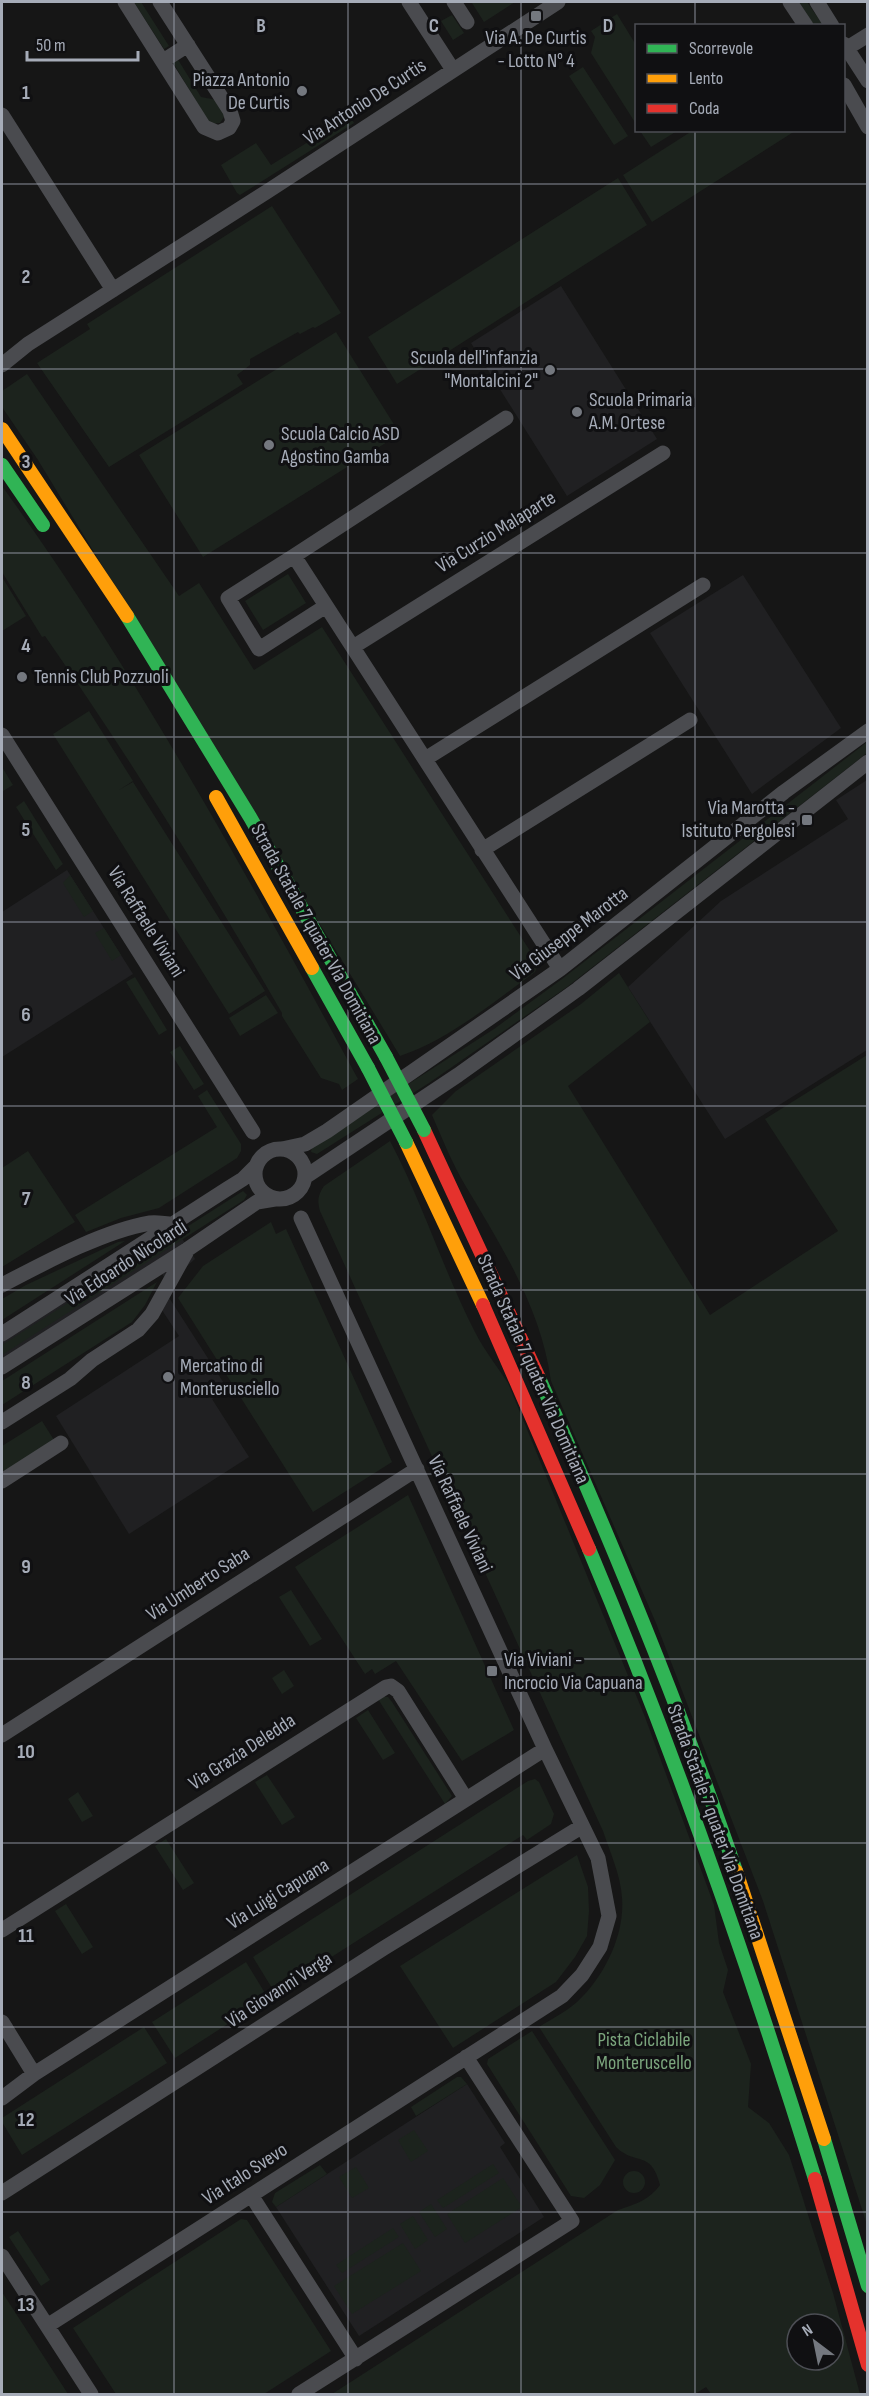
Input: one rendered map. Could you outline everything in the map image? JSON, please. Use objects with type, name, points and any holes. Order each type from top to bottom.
[{"type":"highway","name":"Strada Statale 7 quater Via Domitiana","points":[[2,431],[104,580],[190,716],[314,924],[423,1130],[501,1293],[560,1422],[683,1723],[765,1952],[802,2065],[867,2286]]},
{"type":"highway","points":[[2,465],[53,539]]},
{"type":"highway","name":"Strada Statale 7 quater Via Domitiana","points":[[208,784],[368,1068],[406,1142],[476,1286],[574,1508],[662,1726],[786,2084],[867,2365]]},
{"type":"street","points":[[125,2],[204,127],[218,134],[226,131],[233,121],[231,111],[160,2]]},
{"type":"street","points":[[454,2],[467,22]]},
{"type":"street","name":"Via Antonio De Curtis","points":[[2,365],[28,344],[558,2]]},
{"type":"street","points":[[790,2],[805,24]]},
{"type":"street","points":[[817,2],[831,24]]},
{"type":"street","points":[[415,4],[453,70]]},
{"type":"street","points":[[845,46],[867,35]]},
{"type":"street","points":[[163,61],[188,45]]},
{"type":"street","points":[[845,48],[867,81]]},
{"type":"street","points":[[845,88],[867,127]]},
{"type":"street","points":[[2,115],[113,290]]},
{"type":"street","points":[[326,606],[260,649],[228,598],[506,418]]},
{"type":"street","name":"Via Curzio Malaparte","points":[[353,647],[663,453]]},
{"type":"street","points":[[294,556],[560,969]]},
{"type":"street","points":[[425,759],[703,585]]},
{"type":"street","points":[[482,850],[690,720]]},
{"type":"street","name":"Via Giuseppe Marotta","points":[[278,1149],[305,1144],[327,1131],[560,969],[784,792],[867,730]]},
{"type":"street","name":"Via Raffaele Viviani","points":[[2,735],[253,1132]]},
{"type":"street","points":[[305,1178],[458,1075],[578,989],[867,762]]},
{"type":"street","points":[[253,1132],[264,1135],[278,1149],[297,1155],[305,1169],[305,1178],[298,1192],[279,1199],[267,1196],[256,1182],[258,1162],[252,1143],[253,1132]]},
{"type":"street","points":[[258,1162],[278,1149]]},
{"type":"street","name":"Via Edoardo Nicolardi","points":[[2,1334],[243,1179],[258,1162]]},
{"type":"street","points":[[279,1199],[290,1212],[301,1218],[304,1206],[298,1192]]},
{"type":"street","name":"Via Edoardo Nicolardi","points":[[2,1367],[188,1249],[257,1202],[279,1199]]},
{"type":"street","name":"Via Raffaele Viviani","points":[[301,1218],[581,1827]]},
{"type":"street","points":[[2,1286],[81,1247],[126,1229],[152,1223],[173,1224]]},
{"type":"street","points":[[2,1422],[70,1379],[92,1360],[138,1330],[152,1314],[188,1249]]},
{"type":"street","points":[[2,1481],[61,1443]]},
{"type":"street","name":"Via Umberto Saba","points":[[2,1735],[417,1469]]},
{"type":"street","name":"Via Grazia Deledda","points":[[2,1930],[386,1687],[391,1686],[398,1691],[466,1799]]},
{"type":"street","name":"Via Luigi Capuana","points":[[2,2098],[34,2074],[545,1749]]},
{"type":"street","name":"Via Italo Svevo","points":[[47,2326],[562,1996],[582,1975],[600,1947],[609,1916],[598,1858],[581,1827]]},
{"type":"street","name":"Via Giovanni Verga","points":[[2,2193],[384,1948],[581,1827]]},
{"type":"street","points":[[2,2022],[34,2074]]},
{"type":"street","points":[[299,2394],[572,2221],[466,2057]]},
{"type":"street","points":[[251,2195],[356,2359]]},
{"type":"street","points":[[2,2256],[91,2394]]},
{"type":"shaded area","points":[[561,286],[657,439],[567,496],[471,343]]},
{"type":"shaded area","points":[[743,575],[841,728],[752,794],[650,633]]},
{"type":"shaded area","points":[[867,780],[867,1050],[725,1139],[628,987],[721,901],[848,819],[836,800]]},
{"type":"shaded area","points":[[67,870],[133,974],[2,1057],[2,912]]},
{"type":"shaded area","name":"Mercatino di Monterusciello","points":[[173,1224],[195,1259],[186,1267],[168,1296],[227,1388],[212,1399],[249,1457],[129,1534],[56,1416],[179,1336],[154,1298],[164,1277],[158,1267],[2,1367],[2,1334]]},
{"type":"shaded area","points":[[467,2084],[505,2143],[500,2147],[544,2217],[359,2336],[276,2207]]},
{"type":"green space","points":[[134,2],[141,2],[169,46],[164,49]]},
{"type":"green space","points":[[515,2],[484,22],[472,3]]},
{"type":"green space","points":[[799,2],[807,2],[822,24],[813,24]]},
{"type":"green space","points":[[617,14],[635,43],[635,122],[591,53],[595,37],[591,31]]},
{"type":"green space","points":[[452,15],[464,33],[453,40],[441,21]]},
{"type":"green space","points":[[177,58],[201,97],[217,100],[226,114],[220,123],[210,124],[172,61]]},
{"type":"green space","points":[[583,67],[628,136],[614,145],[569,76]]},
{"type":"green space","points":[[350,116],[354,123],[240,195],[221,165],[256,143],[271,165]]},
{"type":"green space","points":[[641,132],[675,132],[651,147]]},
{"type":"green space","points":[[690,132],[793,132],[652,222],[623,175]]},
{"type":"green space","points":[[618,178],[647,225],[397,384],[368,337]]},
{"type":"green space","points":[[272,206],[341,313],[315,328],[300,334],[298,332],[250,359],[250,365],[237,375],[243,384],[109,467],[37,363],[90,329],[87,324]]},
{"type":"green space","name":"Scuola Calcio ASD Agostino Gamba","points":[[336,332],[400,434],[203,557],[139,455]]},
{"type":"green space","points":[[27,374],[179,596],[199,583],[254,670],[322,627],[532,954],[537,967],[535,972],[453,1030],[400,1056],[38,460],[2,407],[2,391]]},
{"type":"green space","points":[[2,486],[99,629],[233,852],[358,1079],[342,1090],[339,1084],[321,1078],[168,822],[77,682],[45,636],[42,637],[2,572]]},
{"type":"green space","points":[[288,574],[306,603],[263,630],[245,601]]},
{"type":"green space","points":[[2,577],[26,616],[2,631]]},
{"type":"green space","points":[[89,711],[133,781],[119,790],[133,782],[265,991],[229,1014],[53,734]]},
{"type":"green space","points":[[867,742],[867,753],[567,987],[429,1083],[317,1154],[311,1152],[312,1146],[494,1029],[562,979]]},
{"type":"green space","points":[[2,767],[13,785],[3,791],[2,788]]},
{"type":"green space","points":[[24,801],[63,864],[56,870],[16,807]]},
{"type":"green space","points":[[70,875],[93,911],[84,917],[63,883]]},
{"type":"green space","points":[[104,928],[121,955],[112,961],[95,933]]},
{"type":"green space","points":[[619,973],[650,1022],[568,1086],[710,1315],[838,1231],[765,1119],[867,1055],[867,2225],[763,1901],[656,1623],[551,1381],[539,1328],[529,1303],[506,1255],[456,1168],[432,1115],[456,1091],[581,1004]]},
{"type":"green space","points":[[135,977],[167,1030],[159,1035],[126,982]]},
{"type":"green space","points":[[266,995],[278,1013],[240,1036],[229,1018]]},
{"type":"green space","points":[[180,1046],[204,1084],[194,1090],[170,1052]]},
{"type":"green space","points":[[207,1090],[241,1144],[241,1151],[237,1158],[159,1208],[121,1218],[86,1232],[75,1215],[217,1127],[198,1096]]},
{"type":"green space","name":"Pista Ciclabile Monteruscello","points":[[390,1141],[413,1188],[475,1332],[508,1383],[645,1717],[714,1905],[719,1943],[728,1970],[723,1992],[751,2064],[748,2107],[769,2123],[789,2155],[833,2293],[838,2312],[785,2312],[785,2372],[845,2372],[845,2338],[860,2394],[711,2394],[706,2387],[695,2394],[332,2394],[618,2210],[647,2198],[660,2185],[656,2174],[647,2162],[623,2153],[616,2147],[539,2027],[577,2002],[604,1968],[611,1955],[620,1926],[622,1898],[620,1881],[603,1831],[320,1211],[320,1192],[324,1186]]},
{"type":"green space","points":[[28,1151],[75,1222],[2,1267],[2,1168]]},
{"type":"green space","points":[[243,1191],[247,1195],[244,1200],[2,1355],[2,1345]]},
{"type":"green space","points":[[271,1222],[276,1234],[286,1229],[392,1462],[313,1512],[178,1298],[203,1266]]},
{"type":"green space","points":[[125,1241],[2,1320],[2,1299],[26,1285],[118,1242]]},
{"type":"green space","points":[[157,1282],[145,1305],[132,1322],[2,1405],[2,1381]]},
{"type":"green space","points":[[42,1421],[54,1440],[2,1473],[2,1446]]},
{"type":"green space","points":[[408,1495],[514,1730],[462,1761],[396,1661],[375,1674],[372,1669],[365,1674],[295,1567]]},
{"type":"green space","points":[[291,1590],[322,1639],[310,1646],[279,1597]]},
{"type":"green space","points":[[284,1670],[294,1686],[282,1694],[272,1678]]},
{"type":"green space","points":[[388,1697],[392,1702],[452,1796],[445,1804],[378,1699]]},
{"type":"green space","points":[[368,1710],[395,1753],[383,1760],[356,1718]]},
{"type":"green space","points":[[267,1775],[295,1817],[282,1825],[255,1782]]},
{"type":"green space","points":[[535,1779],[539,1782],[554,1814],[551,1824],[527,1840],[523,1835],[275,1993],[253,1957],[528,1781]]},
{"type":"green space","points":[[78,1792],[93,1816],[82,1822],[68,1799]]},
{"type":"green space","points":[[166,1839],[194,1883],[183,1890],[155,1846]]},
{"type":"green space","points":[[577,1855],[588,1887],[589,1911],[587,1936],[575,1957],[556,1982],[453,2048],[400,1966]]},
{"type":"green space","points":[[66,1904],[93,1947],[82,1954],[55,1911]]},
{"type":"green space","points":[[246,1962],[268,1998],[175,2058],[152,2022]]},
{"type":"green space","points":[[144,2027],[167,2063],[22,2155],[2,2122],[2,2118]]},
{"type":"green space","points":[[532,2031],[615,2160],[600,2185],[584,2198],[571,2196],[487,2064],[488,2059]]},
{"type":"green space","points":[[457,2077],[461,2077],[467,2084],[416,2116],[411,2107]]},
{"type":"green space","points":[[414,2130],[428,2151],[411,2162],[398,2140]]},
{"type":"green space","points":[[493,2164],[499,2173],[443,2208],[437,2200]]},
{"type":"green space","points":[[320,2165],[327,2174],[276,2207],[272,2202],[275,2193]]},
{"type":"green space","points":[[356,2167],[369,2188],[352,2198],[339,2177]]},
{"type":"green space","points":[[634,2171],[642,2174],[645,2182],[642,2190],[634,2193],[626,2190],[623,2182],[626,2174]]},
{"type":"green space","points":[[503,2178],[522,2207],[465,2243],[447,2214]]},
{"type":"green space","points":[[431,2204],[447,2229],[435,2237],[419,2212]]},
{"type":"green space","points":[[413,2216],[428,2240],[415,2249],[400,2224]]},
{"type":"green space","points":[[241,2219],[247,2220],[331,2351],[264,2394],[116,2394],[73,2328]]},
{"type":"green space","points":[[393,2228],[399,2237],[342,2273],[336,2265]]},
{"type":"green space","points":[[18,2231],[50,2280],[41,2286],[9,2237]]},
{"type":"green space","points":[[403,2243],[421,2271],[352,2314],[334,2286]]},
{"type":"green space","points":[[2,2292],[68,2394],[2,2394]]},
{"type":"traffic: fast","points":[[2,465],[43,525]]},
{"type":"traffic: fast","points":[[127,616],[250,817],[386,1057]]},
{"type":"traffic: fast","points":[[312,968],[368,1068]]},
{"type":"traffic: fast","points":[[386,1057],[424,1130]]},
{"type":"traffic: fast","points":[[368,1068],[406,1142]]},
{"type":"traffic: fast","points":[[539,1378],[643,1622],[736,1871]]},
{"type":"traffic: fast","points":[[589,1549],[652,1704],[710,1861],[815,2179]]},
{"type":"traffic: fast","points":[[824,2139],[868,2286]]},
{"type":"traffic: slow","points":[[2,429],[127,616]]},
{"type":"traffic: slow","points":[[216,797],[312,968]]},
{"type":"traffic: slow","points":[[406,1142],[483,1305]]},
{"type":"traffic: slow","points":[[736,1871],[824,2139]]},
{"type":"traffic: jam","points":[[424,1130],[539,1378]]},
{"type":"traffic: jam","points":[[483,1305],[589,1549]]},
{"type":"traffic: jam","points":[[815,2179],[868,2365]]},
{"type":"place","name":"Via A. De Curtis - Lotto N° 4","points":[[536,16]]},
{"type":"place","name":"Piazza Antonio De Curtis","points":[[302,91]]},
{"type":"place","name":"Scuola dell'infanzia \"Montalcini 2\"","points":[[550,370]]},
{"type":"place","name":"Scuola Primaria A.M. Ortese","points":[[577,412]]},
{"type":"place","name":"Scuola Calcio ASD Agostino Gamba","points":[[269,445]]},
{"type":"place","name":"Tennis Club Pozzuoli","points":[[22,677]]},
{"type":"place","name":"Via Marotta - Istituto Pergolesi","points":[[807,820]]},
{"type":"place","name":"Mercatino di Monterusciello","points":[[168,1377]]},
{"type":"place","name":"Via Viviani - Incrocio Via Capuana","points":[[492,1671]]}]
